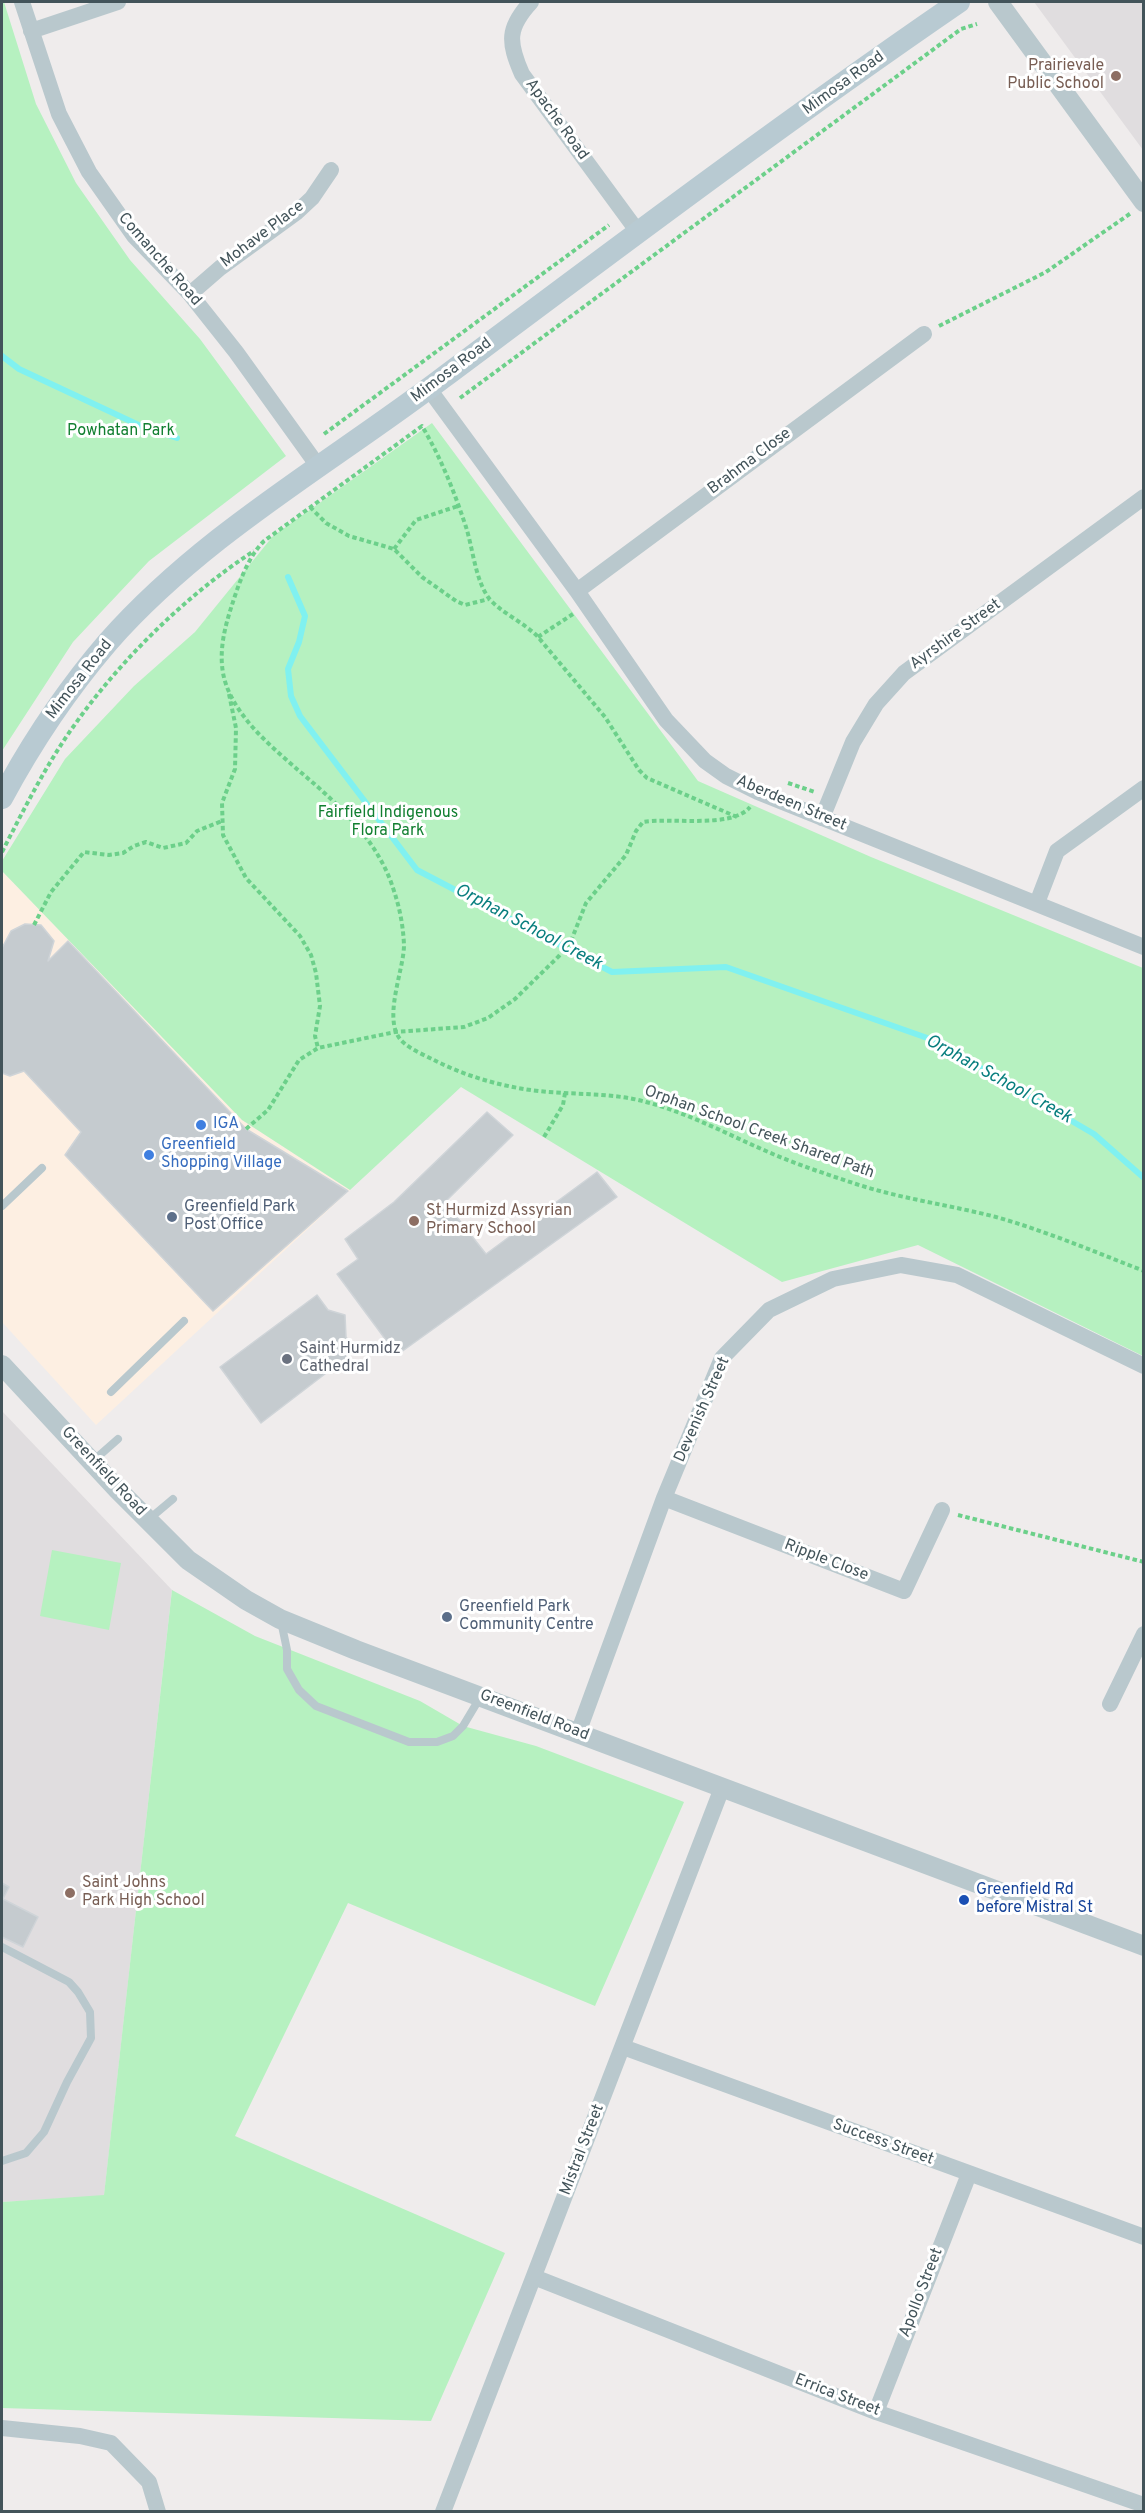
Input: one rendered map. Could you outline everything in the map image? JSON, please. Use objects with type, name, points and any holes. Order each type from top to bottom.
[{"type":"main road","name":"Mimosa Road","points":[[2,798],[31,745],[110,640],[193,561],[318,466],[429,389],[638,232],[959,2]]},
{"type":"street","name":"Comanche Road","points":[[22,2],[59,114],[89,172],[134,236],[190,294],[236,352],[318,466]]},
{"type":"street","points":[[31,31],[118,2]]},
{"type":"street","name":"Apache Road","points":[[531,2],[514,26],[513,33],[511,49],[522,74],[638,232]]},
{"type":"street","points":[[998,2],[1139,206]]},
{"type":"street","name":"Mohave Place","points":[[190,294],[220,268],[297,212],[312,198],[331,170]]},
{"type":"street","name":"Brahma Close","points":[[582,598],[924,334]]},
{"type":"street","name":"Aberdeen Street","points":[[429,389],[582,598],[666,720],[705,761],[726,776],[758,792],[1143,947]]},
{"type":"street","name":"Ayrshire Street","points":[[822,818],[853,742],[876,704],[904,673],[1143,497]]},
{"type":"street","points":[[1037,903],[1057,851],[1143,788]]},
{"type":"street","name":"Devenish Street","points":[[578,1733],[664,1498],[722,1358],[769,1310],[833,1279],[902,1265],[957,1275],[1143,1366]]},
{"type":"street","name":"Greenfield Road","points":[[2,1365],[147,1520],[188,1560],[246,1600],[280,1619],[356,1650],[1143,1947]]},
{"type":"street","name":"Ripple Close","points":[[664,1498],[904,1591],[942,1510]]},
{"type":"street","points":[[1110,1704],[1143,1634]]},
{"type":"street","name":"Mistral Street","points":[[443,2511],[722,1788]]},
{"type":"street","name":"Success Street","points":[[623,2047],[1143,2237]]},
{"type":"street","name":"Apollo Street","points":[[876,2412],[969,2174]]},
{"type":"street","name":"Errica Street","points":[[534,2277],[876,2412],[1143,2505]]},
{"type":"street","points":[[2,2428],[80,2436],[111,2443],[149,2482],[158,2511]]},
{"type":"lane","points":[[2,1206],[42,1168]]},
{"type":"lane","points":[[111,1392],[184,1321]]},
{"type":"lane","points":[[93,1461],[118,1439]]},
{"type":"lane","points":[[147,1520],[173,1498]]},
{"type":"lane","points":[[280,1619],[287,1650],[287,1668],[299,1690],[316,1706],[409,1742],[437,1742],[453,1736],[482,1696]]},
{"type":"lane","points":[[2,1947],[69,1982],[90,2012],[91,2038],[44,2132],[26,2153],[2,2161]]},
{"type":"path","points":[[460,398],[961,29],[977,24]]},
{"type":"path","points":[[924,334],[1046,272],[1139,206]]},
{"type":"path","points":[[324,434],[609,225]]},
{"type":"path","points":[[2,852],[59,747],[93,700],[130,658],[188,601],[235,563],[255,551],[264,541],[422,426],[439,455],[455,492],[482,585],[489,599],[527,626],[538,637],[605,717],[639,770],[647,778],[737,817]]},
{"type":"path","points":[[394,549],[416,520],[458,506]]},
{"type":"path","points":[[310,507],[326,523],[349,536],[394,549],[422,577],[456,601],[465,605],[489,599]]},
{"type":"path","points":[[255,551],[233,602],[222,635],[222,665],[236,728],[235,769],[222,803],[223,835],[246,878],[300,936],[311,955],[320,1006],[315,1036],[318,1048]]},
{"type":"path","points":[[538,637],[582,598]]},
{"type":"path","points":[[229,693],[247,721],[269,744],[327,794],[350,818],[374,849],[391,880],[401,912],[404,949],[394,1008],[395,1032]]},
{"type":"path","points":[[787,783],[830,797]]},
{"type":"path","points":[[246,1129],[268,1110],[299,1059],[318,1048],[395,1032],[464,1027],[488,1018],[515,999],[571,941],[586,903],[626,855],[636,831],[643,822],[686,819],[706,822],[737,817],[750,808]]},
{"type":"path","points":[[34,925],[51,892],[84,852],[109,855],[123,853],[146,842],[163,848],[186,843],[197,831],[222,821]]},
{"type":"path","name":"Orphan School Creek Shared Path","points":[[395,1032],[402,1042],[456,1071],[524,1089],[600,1094],[645,1101],[700,1121],[769,1153],[858,1184],[918,1201],[996,1217],[1072,1242],[1143,1271]]},
{"type":"path","points":[[544,1137],[563,1105],[566,1093]]},
{"type":"path","points":[[942,1510],[1143,1562]]},
{"type":"shaded area","name":"Prairievale Public School","points":[[1034,2],[1143,2],[1143,150]]},
{"type":"shaded area","name":"Greenfield Shopping Village","points":[[2,871],[242,1120],[350,1190],[96,1425],[2,1322]]},
{"type":"shaded area","name":"Saint Johns Park High School","points":[[2,1411],[172,1590],[104,2196],[2,2202]]},
{"type":"green space","name":"Powhatan Park","points":[[2,2],[4,2],[36,104],[76,183],[130,260],[200,339],[286,456],[149,561],[73,642],[2,751]]},
{"type":"green space","name":"Fairfield Indigenous Flora Park","points":[[432,423],[698,781],[871,857],[1143,968],[1143,1356],[918,1245],[782,1282],[461,1087],[350,1190],[242,1120],[2,871],[2,861],[65,759],[134,686],[195,632],[273,536]]},
{"type":"green space","points":[[52,1550],[121,1563],[109,1630],[40,1616]]},
{"type":"green space","points":[[172,1590],[255,1636],[420,1701],[463,1726],[536,1746],[684,1802],[595,2006],[348,1903],[235,2136],[505,2253],[431,2421],[2,2408],[2,2202],[104,2195]]},
{"type":"building","name":"Greenfield Shopping Village","points":[[25,924],[41,925],[54,941],[48,961],[68,941],[246,1129],[348,1191],[213,1311],[65,1155],[81,1132],[24,1071],[10,1076],[2,1073],[2,948],[11,931]]},
{"type":"building","name":"St Hurmizd Assyrian Primary School","points":[[487,1112],[513,1135],[445,1202],[486,1254],[597,1172],[617,1197],[397,1355],[337,1274],[358,1259],[345,1239],[394,1202]]},
{"type":"building","name":"Saint Hurmidz Cathedral","points":[[317,1295],[328,1310],[345,1315],[346,1337],[355,1351],[261,1423],[220,1367]]},
{"type":"building","points":[[2,1883],[9,1887],[3,1899],[38,1917],[23,1947],[2,1937]]},
{"type":"waterway","name":"Orphan School Creek","points":[[2,356],[19,369],[143,427],[177,438]]},
{"type":"waterway","name":"Orphan School Creek","points":[[288,577],[305,616],[299,642],[288,669],[291,696],[300,716],[417,870],[612,972],[726,967],[933,1040],[1094,1134],[1144,1178]]},
{"type":"place","name":"Prairievale Public School","points":[[1116,76]]},
{"type":"place","name":"IGA","points":[[201,1125]]},
{"type":"place","name":"Greenfield Shopping Village","points":[[149,1155]]},
{"type":"place","name":"Greenfield Park Post Office","points":[[172,1217]]},
{"type":"place","name":"St Hurmizd Assyrian Primary School","points":[[414,1221]]},
{"type":"place","name":"Saint Hurmidz Cathedral","points":[[287,1359]]},
{"type":"place","name":"Greenfield Park Community Centre","points":[[447,1617]]},
{"type":"place","name":"Saint Johns Park High School","points":[[70,1893]]},
{"type":"place","name":"Greenfield Rd before Mistral St","points":[[964,1900]]}]
